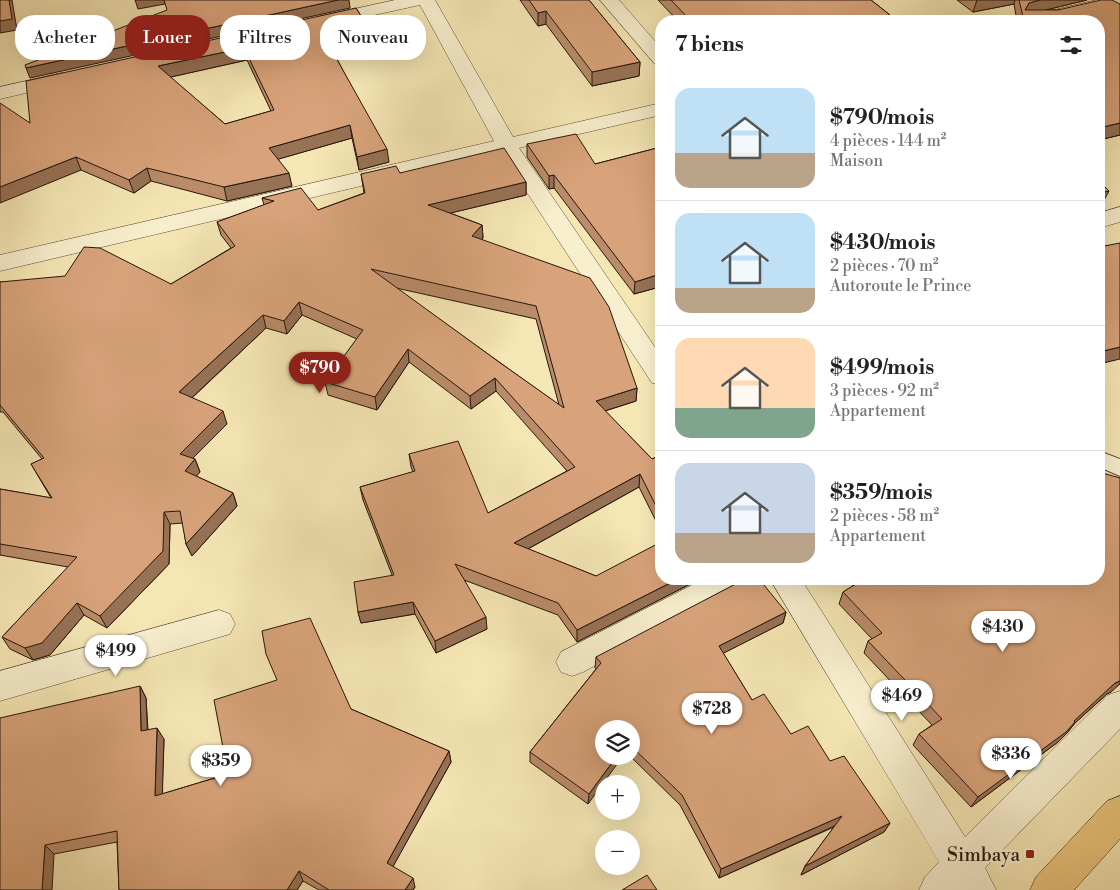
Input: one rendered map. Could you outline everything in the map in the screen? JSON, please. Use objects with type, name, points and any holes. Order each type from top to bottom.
[{"type":"main road","points":[[1049,890],[1120,813]]},
{"type":"street","points":[[310,24],[418,0]]},
{"type":"street","points":[[426,0],[507,146],[655,353]]},
{"type":"street","points":[[609,0],[655,52]]},
{"type":"street","points":[[1056,15],[1120,0]]},
{"type":"street","points":[[0,93],[78,76]]},
{"type":"street","points":[[0,263],[655,110]]},
{"type":"street","points":[[1105,219],[1120,214]]},
{"type":"street","points":[[572,662],[720,585]]},
{"type":"street","points":[[789,585],[969,878]]},
{"type":"street","points":[[0,686],[220,624]]},
{"type":"street","points":[[938,890],[969,878],[1120,706]]},
{"type":"lane","points":[[1105,462],[1120,468]]},
{"type":"building","points":[[0,0],[9,0],[12,19],[0,21]]},
{"type":"building","points":[[164,0],[338,0],[269,15],[220,15],[220,26],[210,28],[210,15],[154,15],[167,10]]},
{"type":"building","points":[[529,0],[589,0],[640,62],[592,72],[546,11],[538,13]]},
{"type":"building","points":[[671,0],[871,0],[890,15],[685,15]]},
{"type":"building","points":[[1019,0],[1040,0],[1029,3],[1025,10],[1058,10],[1101,0],[1112,0],[1120,4],[1120,123],[1105,127],[1105,15],[1023,15]]},
{"type":"building","points":[[356,8],[360,15],[324,15]]},
{"type":"building","points":[[320,16],[320,60],[337,60],[387,149],[357,157],[350,125],[269,148],[289,173],[224,187],[147,168],[129,180],[76,157],[0,187],[0,103],[30,123],[26,81],[125,59],[187,60],[158,66],[225,124],[274,110],[250,60],[310,60],[310,18]]},
{"type":"building","points":[[125,26],[125,46],[115,49],[115,30]]},
{"type":"building","points":[[220,38],[220,53],[210,55],[210,40]]},
{"type":"building","points":[[38,60],[63,60],[26,68],[25,65]]},
{"type":"building","points":[[576,134],[595,164],[655,149],[655,276],[635,282],[554,175],[549,176],[527,144]]},
{"type":"building","points":[[504,148],[526,182],[428,205],[482,225],[472,236],[590,278],[609,307],[637,388],[596,401],[652,459],[655,458],[655,504],[640,474],[514,543],[596,576],[655,545],[655,585],[666,585],[577,630],[558,603],[455,564],[486,617],[435,641],[413,602],[358,612],[354,582],[394,575],[360,487],[415,471],[409,454],[458,441],[488,513],[575,467],[495,378],[470,396],[408,349],[375,397],[325,382],[363,330],[299,302],[284,321],[263,315],[179,392],[223,411],[180,454],[195,459],[185,471],[233,493],[186,544],[180,511],[164,512],[163,551],[100,616],[77,603],[42,643],[25,648],[2,637],[77,557],[0,544],[0,489],[52,498],[31,464],[44,458],[0,405],[0,282],[65,276],[84,247],[100,248],[171,284],[235,246],[217,222],[274,201],[262,198],[301,188],[318,210],[365,193],[361,174],[396,166],[400,173]],"holes":[[[371,269],[536,306],[564,408],[499,362]]]},
{"type":"building","points":[[1120,243],[1120,347],[1105,351],[1105,246]]},
{"type":"building","points":[[1105,474],[1120,478],[1120,681],[1115,683],[1074,721],[1066,732],[978,797],[919,734],[942,719],[868,641],[882,633],[843,592],[854,585],[1105,585]]},
{"type":"building","points":[[734,585],[764,585],[786,612],[719,646],[752,700],[764,694],[791,734],[808,726],[830,761],[844,756],[890,823],[805,866],[842,816],[721,869],[682,795],[640,755],[640,720],[595,720],[595,765],[610,765],[603,775],[595,775],[595,786],[589,794],[530,752],[601,663],[596,657]]},
{"type":"building","points":[[310,618],[351,709],[449,751],[387,863],[413,878],[405,890],[329,890],[299,871],[287,890],[119,890],[117,831],[45,845],[42,890],[0,890],[0,718],[140,686],[141,731],[157,728],[155,796],[228,774],[214,700],[277,680],[266,654],[262,631]]},
{"type":"building","points":[[647,875],[657,890],[622,890]]},
{"type":"place","name":"Simbaya","points":[[1030,854]]}]
